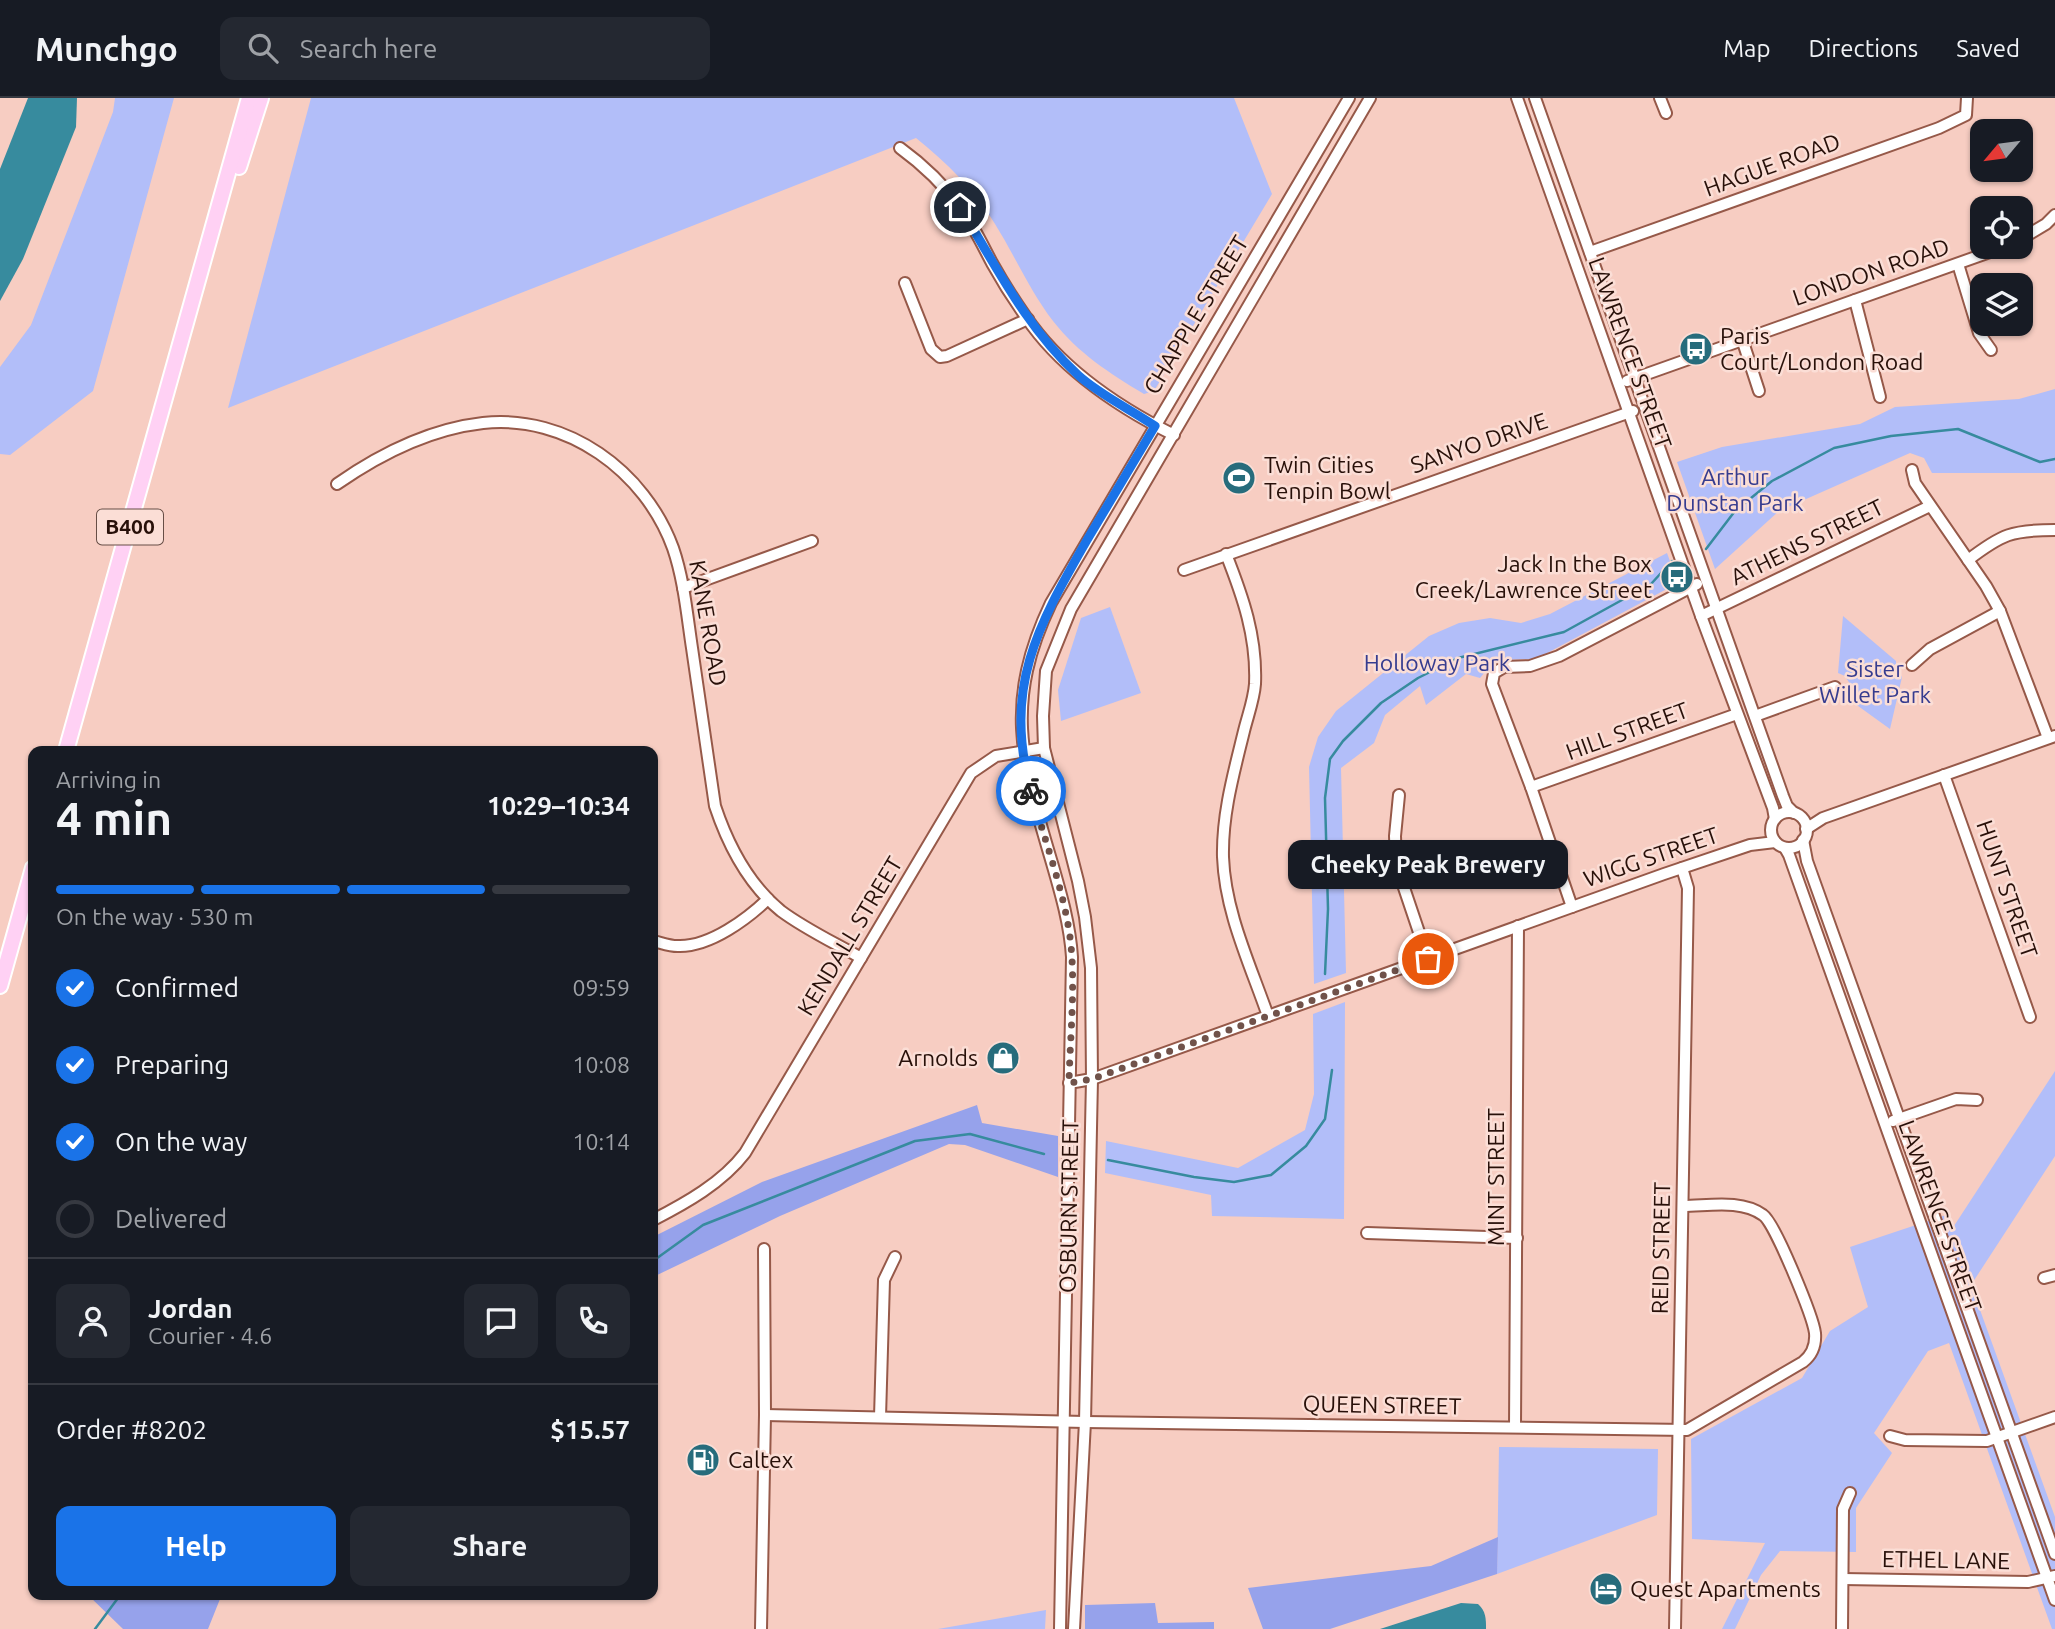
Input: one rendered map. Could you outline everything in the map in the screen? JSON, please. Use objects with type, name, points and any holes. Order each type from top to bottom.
[{"type":"main road","name":"B400","points":[[67,746],[249,98]]},
{"type":"main road","name":"B400","points":[[193,303],[261,98]]},
{"type":"main road","points":[[0,986],[28,886]]},
{"type":"street","name":"CHAPPLE STREET","points":[[1024,750],[1021,716],[1023,681],[1039,630],[1051,603],[1349,98]]},
{"type":"street","name":"CHAPPLE STREET","points":[[1044,748],[1043,694],[1046,671],[1071,609],[1370,98]]},
{"type":"street","name":"LAWRENCE STREET","points":[[1517,98],[1701,616],[1773,808],[1773,823]]},
{"type":"street","name":"LAWRENCE STREET","points":[[1535,98],[1783,796],[1787,806],[1798,816]]},
{"type":"street","points":[[1660,98],[1666,113]]},
{"type":"street","name":"HAGUE ROAD","points":[[1590,252],[1971,118],[1966,98]]},
{"type":"street","points":[[900,148],[916,160],[960,207],[1028,319],[1052,350],[1080,377],[1155,426],[1174,435]]},
{"type":"street","points":[[2033,233],[2055,215]]},
{"type":"street","name":"LONDON ROAD","points":[[1619,384],[1972,259]]},
{"type":"street","points":[[1958,264],[1979,333],[1991,350]]},
{"type":"street","points":[[905,283],[931,349],[940,357],[1028,319]]},
{"type":"street","points":[[1855,300],[1880,397]]},
{"type":"street","points":[[1742,339],[1759,391]]},
{"type":"street","name":"SANYO DRIVE","points":[[1184,569],[1644,407]]},
{"type":"street","name":"KANE ROAD","points":[[337,484],[386,454],[443,431],[502,422],[545,428],[595,450],[625,472],[662,522],[673,550],[683,588],[715,806],[724,835],[768,899],[783,913],[861,958]]},
{"type":"street","points":[[1823,818],[1784,813],[1773,823],[1780,845],[1795,847],[1823,818],[2052,737],[2000,611],[1915,483],[1912,470]]},
{"type":"street","name":"ATHENS STREET","points":[[1701,616],[1930,506]]},
{"type":"street","points":[[1968,560],[1984,548],[2015,532],[2055,530]]},
{"type":"street","points":[[683,588],[812,541]]},
{"type":"street","points":[[1226,554],[1251,624],[1255,687],[1225,816],[1223,856],[1232,916],[1268,1016]]},
{"type":"street","points":[[1573,907],[1492,684],[1494,673],[1504,667],[1531,666],[1559,656],[1705,580]]},
{"type":"street","points":[[1912,665],[1930,649],[2000,611]]},
{"type":"street","points":[[1755,716],[1835,687]]},
{"type":"street","name":"HILL STREET","points":[[1531,787],[1737,714]]},
{"type":"street","name":"KENDALL STREET","points":[[658,1217],[733,1169],[745,1153],[971,773],[996,756],[1044,748]]},
{"type":"street","name":"OSBURN STREET","points":[[1044,748],[1085,917],[1091,968],[1092,1079],[1085,1422],[1074,1629]]},
{"type":"street","name":"OSBURN STREET","points":[[1024,750],[1027,775],[1070,936],[1072,969],[1060,1629]]},
{"type":"street","name":"HUNT STREET","points":[[1944,775],[2029,1017]]},
{"type":"street","points":[[1399,795],[1395,836],[1396,864],[1428,959]]},
{"type":"street","points":[[1798,816],[1805,835]]},
{"type":"street","name":"WIGG STREET","points":[[1750,845],[1773,823]]},
{"type":"street","name":"LAWRENCE STREET","points":[[1805,835],[1804,851],[2055,1554]]},
{"type":"street","name":"WIGG STREET","points":[[1069,1083],[1092,1079],[1750,845],[1780,845]]},
{"type":"street","name":"LAWRENCE STREET","points":[[1780,845],[1789,855],[1949,1305],[2051,1578],[2055,1600]]},
{"type":"street","name":"REID STREET","points":[[1675,1629],[1688,888],[1682,868]]},
{"type":"street","points":[[658,942],[673,946],[694,945],[746,919],[768,899]]},
{"type":"street","name":"MINT STREET","points":[[1514,1427],[1518,926]]},
{"type":"street","points":[[1834,984],[1849,978]]},
{"type":"street","points":[[1884,1124],[1956,1099],[1977,1100]]},
{"type":"street","points":[[1679,1429],[1687,1430],[1803,1362],[1812,1353],[1815,1334],[1778,1236],[1766,1218],[1745,1207],[1683,1206]]},
{"type":"street","points":[[1367,1233],[1517,1238]]},
{"type":"street","points":[[761,1629],[765,1415],[764,1249]]},
{"type":"street","points":[[880,1417],[884,1280],[895,1257]]},
{"type":"street","points":[[1949,1305],[1964,1299]]},
{"type":"street","points":[[765,1415],[1064,1421]]},
{"type":"street","points":[[1890,1436],[1905,1440],[1984,1442],[2055,1417]]},
{"type":"street","name":"QUEEN STREET","points":[[1064,1421],[1679,1429]]},
{"type":"street","points":[[1842,1629],[1843,1509],[1850,1493]]},
{"type":"street","name":"ETHEL LANE","points":[[1843,1579],[2028,1582],[2051,1578]]},
{"type":"green space","points":[[115,98],[174,98],[93,391],[10,455],[0,454],[0,367],[31,325],[113,112]]},
{"type":"green space","points":[[311,98],[1234,98],[1272,194],[1154,391],[1144,394],[1095,362],[1053,321],[979,200],[949,167],[916,138],[228,408]]},
{"type":"green space","name":"Arthur Dunstan Park","points":[[2055,389],[2055,473],[1932,473],[1924,458],[1910,453],[1779,511],[1715,569],[1677,462],[1722,447],[1860,424],[1895,407],[2019,399]]},
{"type":"green space","name":"Holloway Park","points":[[1667,553],[1678,583],[1536,659],[1495,660],[1480,678],[1466,674],[1426,705],[1420,686],[1385,715],[1374,743],[1341,768],[1346,973],[1314,984],[1309,767],[1318,737],[1336,711],[1429,636],[1459,623],[1490,618],[1521,623],[1550,614]]},
{"type":"green space","points":[[1110,607],[1141,693],[1061,721],[1058,690],[1081,618]]},
{"type":"green space","name":"Sister Willet Park","points":[[1843,616],[1896,661],[1896,668],[1902,677],[1890,729],[1847,698],[1850,684],[1845,676],[1838,673]]},
{"type":"green space","points":[[1345,1002],[1344,1219],[1212,1216],[1211,1195],[1105,1173],[1106,1141],[1238,1168],[1305,1130],[1314,1094],[1313,1014]]},
{"type":"green space","points":[[2055,1071],[2055,1156],[1971,1285],[2055,1517],[2055,1629],[2052,1629],[1949,1343],[1928,1351],[1874,1433],[1892,1453],[1856,1508],[1856,1552],[1780,1551],[1761,1575],[1735,1629],[1722,1629],[1765,1543],[1692,1539],[1691,1439],[1802,1378],[1830,1331],[1868,1307],[1850,1247],[1946,1215],[1952,1229]]},
{"type":"green space","points":[[1499,1447],[1658,1449],[1657,1515],[1497,1574]]},
{"type":"green space","points":[[1046,1610],[1045,1629],[938,1629]]},
{"type":"shaded area","points":[[28,98],[77,98],[76,127],[23,259],[0,301],[0,169]]},
{"type":"shaded area","points":[[977,1105],[982,1123],[1058,1136],[1058,1177],[965,1145],[949,1144],[780,1216],[658,1275],[658,1234],[762,1182]]},
{"type":"shaded area","points":[[1498,1537],[1497,1574],[1330,1629],[1263,1629],[1248,1588],[1431,1566]]},
{"type":"shaded area","points":[[93,1600],[220,1600],[208,1629],[123,1629]]},
{"type":"shaded area","points":[[1155,1603],[1158,1623],[1214,1622],[1214,1629],[1085,1629],[1085,1605]]},
{"type":"shaded area","points":[[1461,1603],[1478,1604],[1483,1609],[1486,1629],[1380,1629]]},
{"type":"waterway","points":[[1706,549],[1735,511],[1772,481],[1834,448],[1891,436],[1958,429],[2040,462],[2055,459]]},
{"type":"waterway","points":[[1325,974],[1328,909],[1325,798],[1330,759],[1343,741],[1381,703],[1418,678],[1458,658],[1564,632],[1651,584],[1672,561]]},
{"type":"waterway","points":[[1108,1160],[1234,1182],[1271,1175],[1306,1146],[1325,1119],[1332,1070]]},
{"type":"waterway","points":[[658,1257],[703,1225],[915,1141],[970,1134],[1044,1154]]},
{"type":"waterway","points":[[95,1629],[117,1600]]},
{"type":"way so far","points":[[1031,791],[1070,936],[1072,969],[1069,1083],[1092,1079],[1428,959]]},
{"type":"place","name":"Paris Court/London Road","points":[[1696,349]]},
{"type":"place","name":"Twin Cities Tenpin Bowl","points":[[1239,478]]},
{"type":"place","name":"Jack In the Box Creek/Lawrence Street","points":[[1677,577]]},
{"type":"place","name":"Cheeky Peak Brewery","points":[[1428,959]]},
{"type":"place","name":"Arnolds","points":[[1003,1058]]},
{"type":"place","name":"Caltex","points":[[703,1460]]},
{"type":"place","name":"Quest Apartments","points":[[1606,1589]]},
{"type":"route","points":[[960,207],[993,266],[1052,350],[1080,377],[1155,426],[1051,603],[1030,654],[1021,698],[1021,731],[1024,762],[1031,791]]}]
